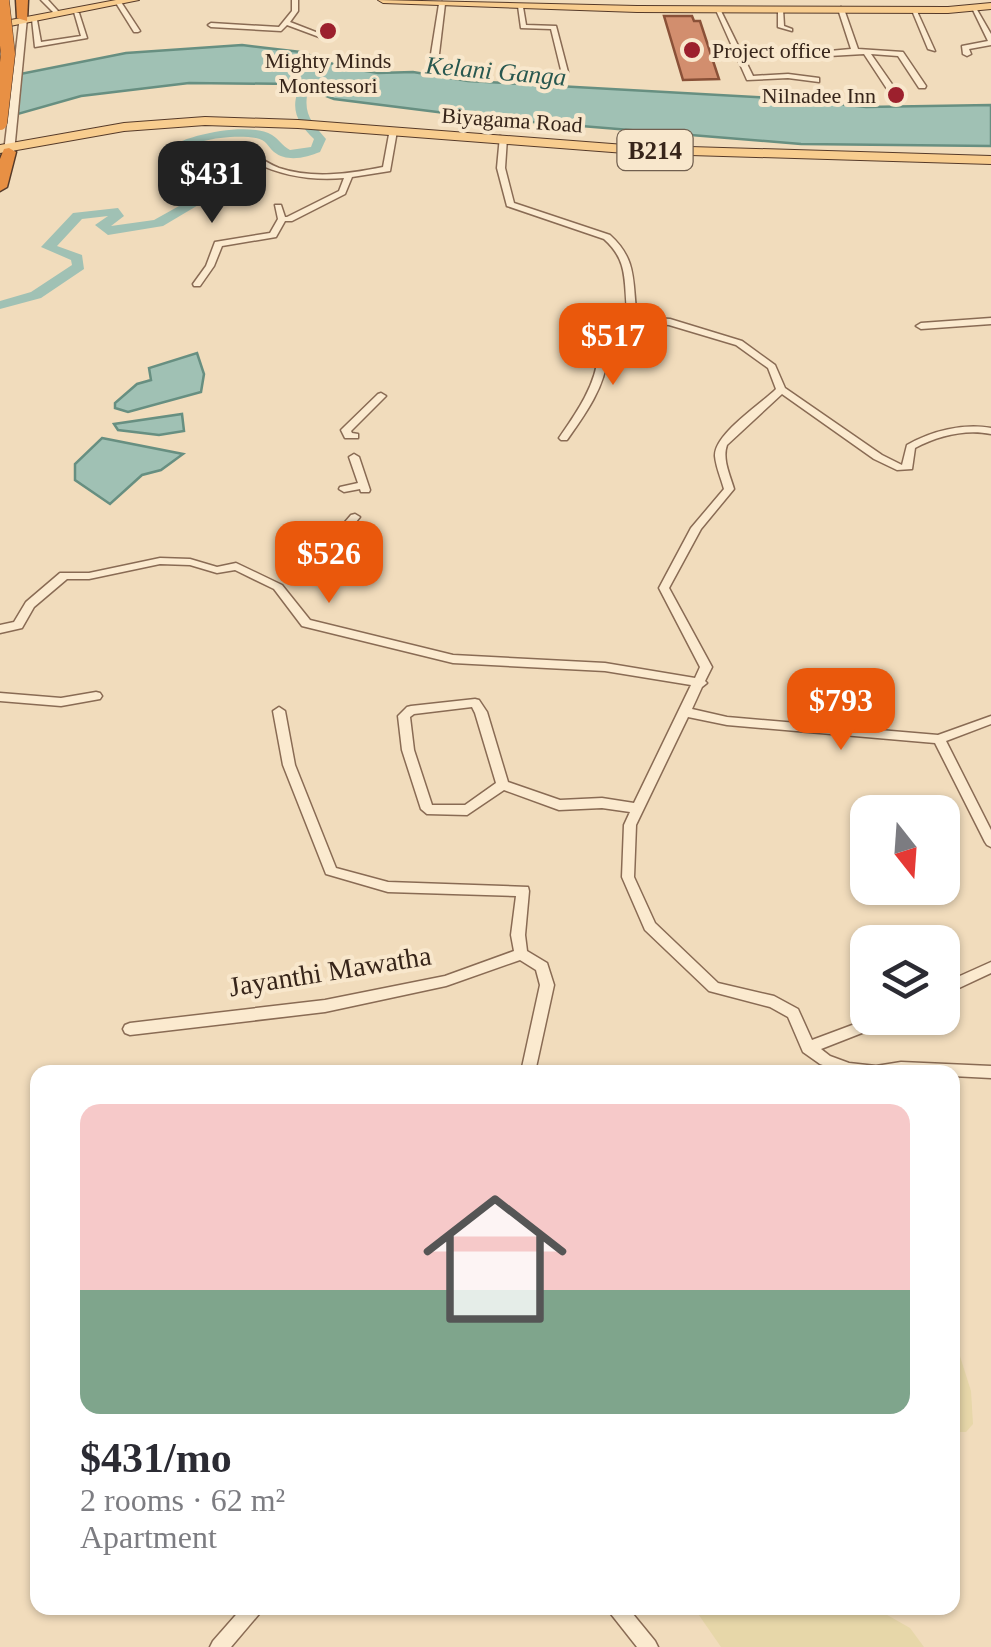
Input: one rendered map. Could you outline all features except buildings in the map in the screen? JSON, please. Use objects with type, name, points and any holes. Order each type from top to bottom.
[{"type":"highway","points":[[2,0],[8,54],[6,121]]},
{"type":"highway","points":[[22,0],[26,20]]},
{"type":"highway","points":[[1,183],[5,150]]},
{"type":"main road","points":[[26,20],[134,0]]},
{"type":"main road","points":[[383,0],[717,10],[991,6]]},
{"type":"main road","points":[[0,24],[76,13],[112,3]]},
{"type":"main road","name":"Biyagama Road","points":[[5,150],[91,134],[205,121],[644,150],[991,160]]},
{"type":"street","points":[[44,0],[56,12]]},
{"type":"street","points":[[211,24],[281,28],[295,11],[295,0]]},
{"type":"street","points":[[112,3],[136,30]]},
{"type":"street","points":[[435,54],[442,4]]},
{"type":"street","points":[[520,7],[523,28],[554,27],[565,70]]},
{"type":"street","points":[[772,32],[772,28],[785,28],[780,9]]},
{"type":"street","points":[[841,9],[856,50]]},
{"type":"street","points":[[967,54],[965,48],[991,42],[974,9]]},
{"type":"street","points":[[717,10],[750,78],[788,76],[816,80]]},
{"type":"street","points":[[913,10],[932,49]]},
{"type":"street","points":[[26,20],[36,42],[42,45],[85,37],[76,13]]},
{"type":"street","points":[[5,150],[6,121],[26,20]]},
{"type":"street","points":[[285,22],[324,37]]},
{"type":"street","points":[[797,56],[856,50],[900,54],[922,86]]},
{"type":"street","points":[[866,52],[890,87]]},
{"type":"street","points":[[245,153],[284,174],[348,178],[387,169],[394,131]]},
{"type":"street","points":[[503,138],[500,168],[510,204],[607,237],[620,246],[632,285],[633,318],[670,322],[739,343],[772,367],[781,389],[901,468],[908,467],[910,447],[919,441],[968,430],[991,432]]},
{"type":"street","points":[[196,284],[210,266],[218,244],[273,235],[282,219],[342,192],[348,178]]},
{"type":"street","points":[[278,208],[282,219]]},
{"type":"street","points":[[564,438],[584,410],[587,394],[600,372],[601,329],[631,312]]},
{"type":"street","points":[[922,326],[991,320]]},
{"type":"street","points":[[781,389],[748,423],[726,437],[720,450],[730,490],[696,528],[664,588],[706,667],[630,825],[628,878],[650,926],[714,987],[774,1002],[793,1013],[808,1048],[840,1065]]},
{"type":"street","points":[[355,436],[348,436],[346,430],[381,396]]},
{"type":"street","points":[[344,489],[364,488],[354,457]]},
{"type":"street","points":[[351,538],[350,522],[355,517]]},
{"type":"street","points":[[0,629],[18,625],[30,604],[64,575],[89,576],[160,562],[190,562],[217,570],[236,566],[252,571],[278,587],[306,622],[453,658],[576,664],[701,683]]},
{"type":"street","points":[[0,697],[62,702],[96,696]]},
{"type":"street","points":[[475,703],[503,785],[468,810],[427,809],[413,769],[404,716],[411,710],[475,703]]},
{"type":"street","points":[[279,711],[290,765],[331,871],[388,887],[523,890],[518,935],[521,954],[542,967],[547,985],[530,1065]]},
{"type":"street","points":[[686,712],[727,721],[939,739],[991,720]]},
{"type":"street","points":[[939,739],[991,842]]},
{"type":"street","points":[[503,785],[568,806],[602,803],[637,808]]},
{"type":"street","name":"Jayanthi Mawatha","points":[[130,1029],[324,1006],[446,982],[521,954]]},
{"type":"street","points":[[960,982],[991,967]]},
{"type":"street","points":[[808,1048],[850,1032]]},
{"type":"street","points":[[960,1072],[991,1072]]},
{"type":"street","points":[[218,1647],[247,1615]]},
{"type":"street","points":[[623,1615],[649,1647]]},
{"type":"shaded area","points":[[242,45],[301,52],[341,67],[378,73],[413,72],[468,81],[792,99],[866,107],[991,105],[991,146],[801,144],[485,118],[334,99],[295,84],[189,83],[81,96],[0,119],[0,78],[126,53]]},
{"type":"shaded area","points":[[197,353],[204,374],[201,392],[128,412],[115,408],[115,403],[137,384],[151,380],[149,368]]},
{"type":"shaded area","points":[[182,414],[184,431],[159,435],[118,430],[114,424]]},
{"type":"shaded area","points":[[102,438],[183,454],[161,470],[142,475],[110,504],[75,480],[75,464]]},
{"type":"shaded area","points":[[960,1356],[971,1391],[973,1424],[966,1432],[960,1432]]},
{"type":"shaded area","points":[[699,1615],[887,1615],[910,1628],[924,1647],[721,1647]]},
{"type":"waterway","points":[[0,305],[36,295],[79,266],[77,258],[48,247],[78,216],[113,211],[117,216],[102,225],[108,231],[158,223],[241,176],[167,159],[169,151],[177,147],[218,136],[247,134],[269,138],[288,154],[316,149],[320,139],[303,119],[300,102],[302,94],[314,91],[314,85],[327,76]]},
{"type":"place","name":"Mighty Minds Montessori","points":[[328,31]]},
{"type":"place","name":"Project office","points":[[692,50]]},
{"type":"place","name":"Nilnadee Inn","points":[[896,95]]},
{"type":"water label","name":"Kelani Ganga","points":[[496,71]]}]
